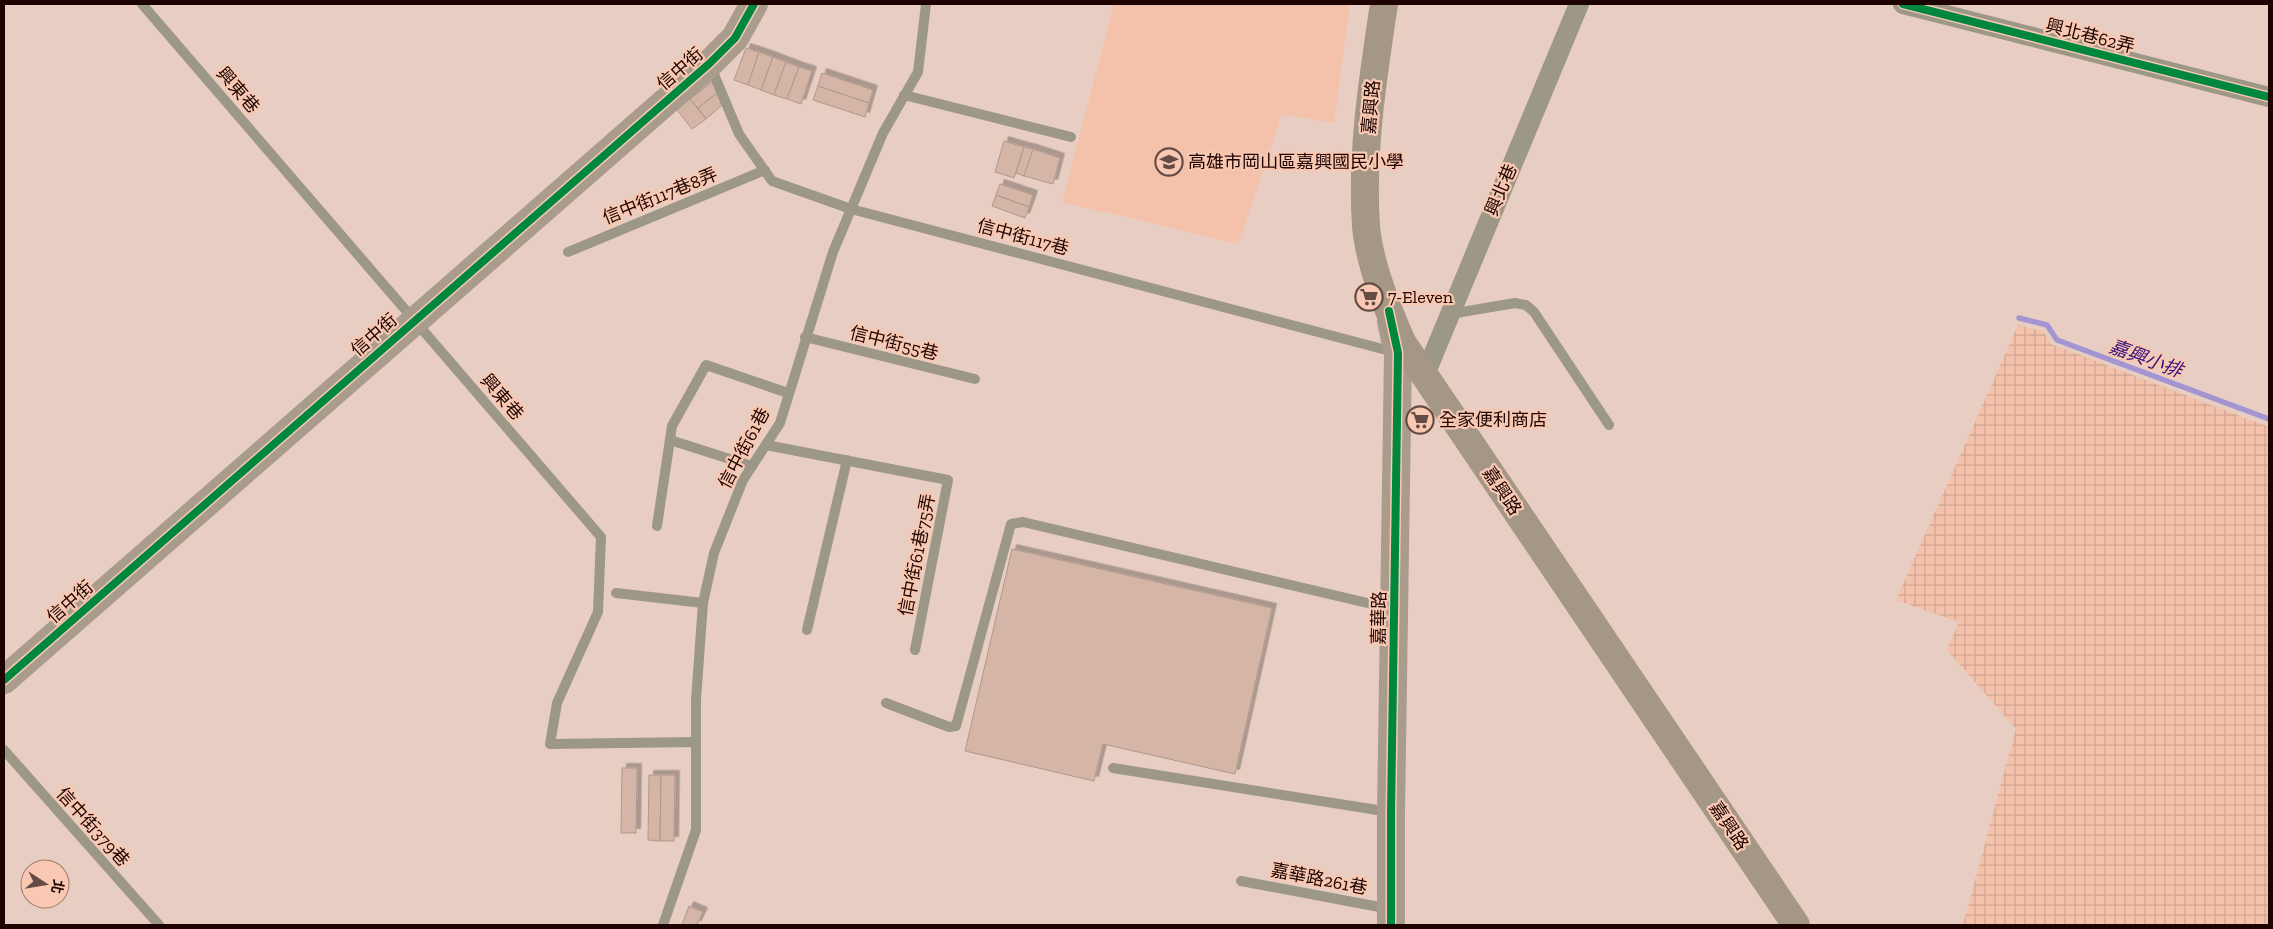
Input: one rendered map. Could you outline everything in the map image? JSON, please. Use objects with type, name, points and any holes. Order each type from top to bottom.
[{"type":"main road","name":"嘉興路","points":[[1384,4],[1368,116],[1366,227],[1389,311],[1402,342],[1796,925]]},
{"type":"street","name":"信中街","points":[[4,680],[710,63],[735,38],[754,4]]},
{"type":"street","name":"興北巷","points":[[1424,377],[1579,4]]},
{"type":"street","name":"興北巷62弄","points":[[1903,4],[2269,97]]},
{"type":"street","name":"嘉華路","points":[[1389,311],[1398,353],[1391,917]]},
{"type":"lane","name":"興東巷","points":[[142,4],[601,538],[598,612],[557,703],[550,744],[696,742]]},
{"type":"lane","name":"信中街61巷","points":[[663,925],[696,830],[696,700],[703,603],[714,553],[743,480],[780,423],[805,337],[833,252],[883,133],[918,72],[926,4]]},
{"type":"lane","name":"信中街117巷","points":[[710,63],[739,134],[772,181],[851,209],[1398,353]]},
{"type":"lane","points":[[904,95],[1071,137]]},
{"type":"lane","name":"信中街117巷8弄","points":[[568,252],[765,170]]},
{"type":"lane","points":[[1450,314],[1515,303],[1526,305],[1534,312],[1609,425]]},
{"type":"lane","name":"信中街55巷","points":[[805,337],[975,379]]},
{"type":"lane","points":[[657,526],[672,426],[706,365],[788,393]]},
{"type":"lane","points":[[670,440],[752,466]]},
{"type":"lane","name":"信中街61巷75弄","points":[[766,445],[948,480],[915,650]]},
{"type":"lane","points":[[808,630],[847,460]]},
{"type":"lane","points":[[886,703],[949,727],[956,726],[1011,524],[1023,522],[1394,609]]},
{"type":"lane","points":[[616,593],[703,603]]},
{"type":"lane","name":"信中街379巷","points":[[4,750],[159,925]]},
{"type":"lane","points":[[1112,768],[1391,812]]},
{"type":"lane","name":"嘉華路261巷","points":[[1241,881],[1391,917]]},
{"type":"shaded area","name":"高雄市岡山區嘉興國民小學","points":[[1114,4],[1350,4],[1334,123],[1282,114],[1238,244],[1062,202]]},
{"type":"shaded area","points":[[2018,325],[2043,331],[2051,344],[2269,427],[2269,925],[1963,925],[2016,729],[1947,650],[1959,622],[1896,600]]},
{"type":"building","points":[[746,48],[759,52],[748,85],[734,80]]},
{"type":"building","points":[[759,52],[773,57],[761,90],[748,85]]},
{"type":"building","points":[[773,57],[786,62],[774,95],[761,90]]},
{"type":"building","points":[[786,62],[799,67],[787,99],[774,95]]},
{"type":"building","points":[[799,67],[812,71],[801,104],[787,99]]},
{"type":"building","points":[[822,73],[873,90],[869,103],[818,86]]},
{"type":"building","points":[[712,82],[717,93],[698,108],[690,99]]},
{"type":"building","points":[[818,86],[869,103],[865,117],[813,100]]},
{"type":"building","points":[[717,93],[722,105],[706,119],[698,108]]},
{"type":"building","points":[[690,99],[706,119],[692,129],[677,110]]},
{"type":"building","points":[[1004,141],[1024,147],[1014,178],[995,172]]},
{"type":"building","points":[[1024,147],[1033,149],[1024,176],[1016,173]]},
{"type":"building","points":[[1033,149],[1060,158],[1053,184],[1024,176]]},
{"type":"building","points":[[1000,184],[1033,195],[1029,207],[996,195]]},
{"type":"building","points":[[996,195],[1029,207],[1025,218],[992,206]]},
{"type":"building","points":[[1012,549],[1272,608],[1235,774],[1103,744],[1094,781],[965,751]]},
{"type":"building","points":[[622,768],[637,768],[636,833],[621,833]]},
{"type":"building","points":[[649,775],[661,775],[660,841],[648,840]]},
{"type":"building","points":[[661,775],[675,775],[674,841],[660,841]]},
{"type":"building","points":[[689,906],[703,912],[697,925],[682,925]]},
{"type":"waterway","name":"嘉興小排","points":[[2019,318],[2047,325],[2057,340],[2269,419]]},
{"type":"cycle path","points":[[4,680],[710,63],[735,38],[754,4]]},
{"type":"cycle path","points":[[1903,4],[2269,97]]},
{"type":"cycle path","points":[[1389,311],[1398,353],[1391,925]]},
{"type":"place","name":"高雄市岡山區嘉興國民小學","points":[[1169,162]]},
{"type":"place","name":"7-Eleven","points":[[1369,297]]},
{"type":"place","name":"全家便利商店","points":[[1420,420]]}]
